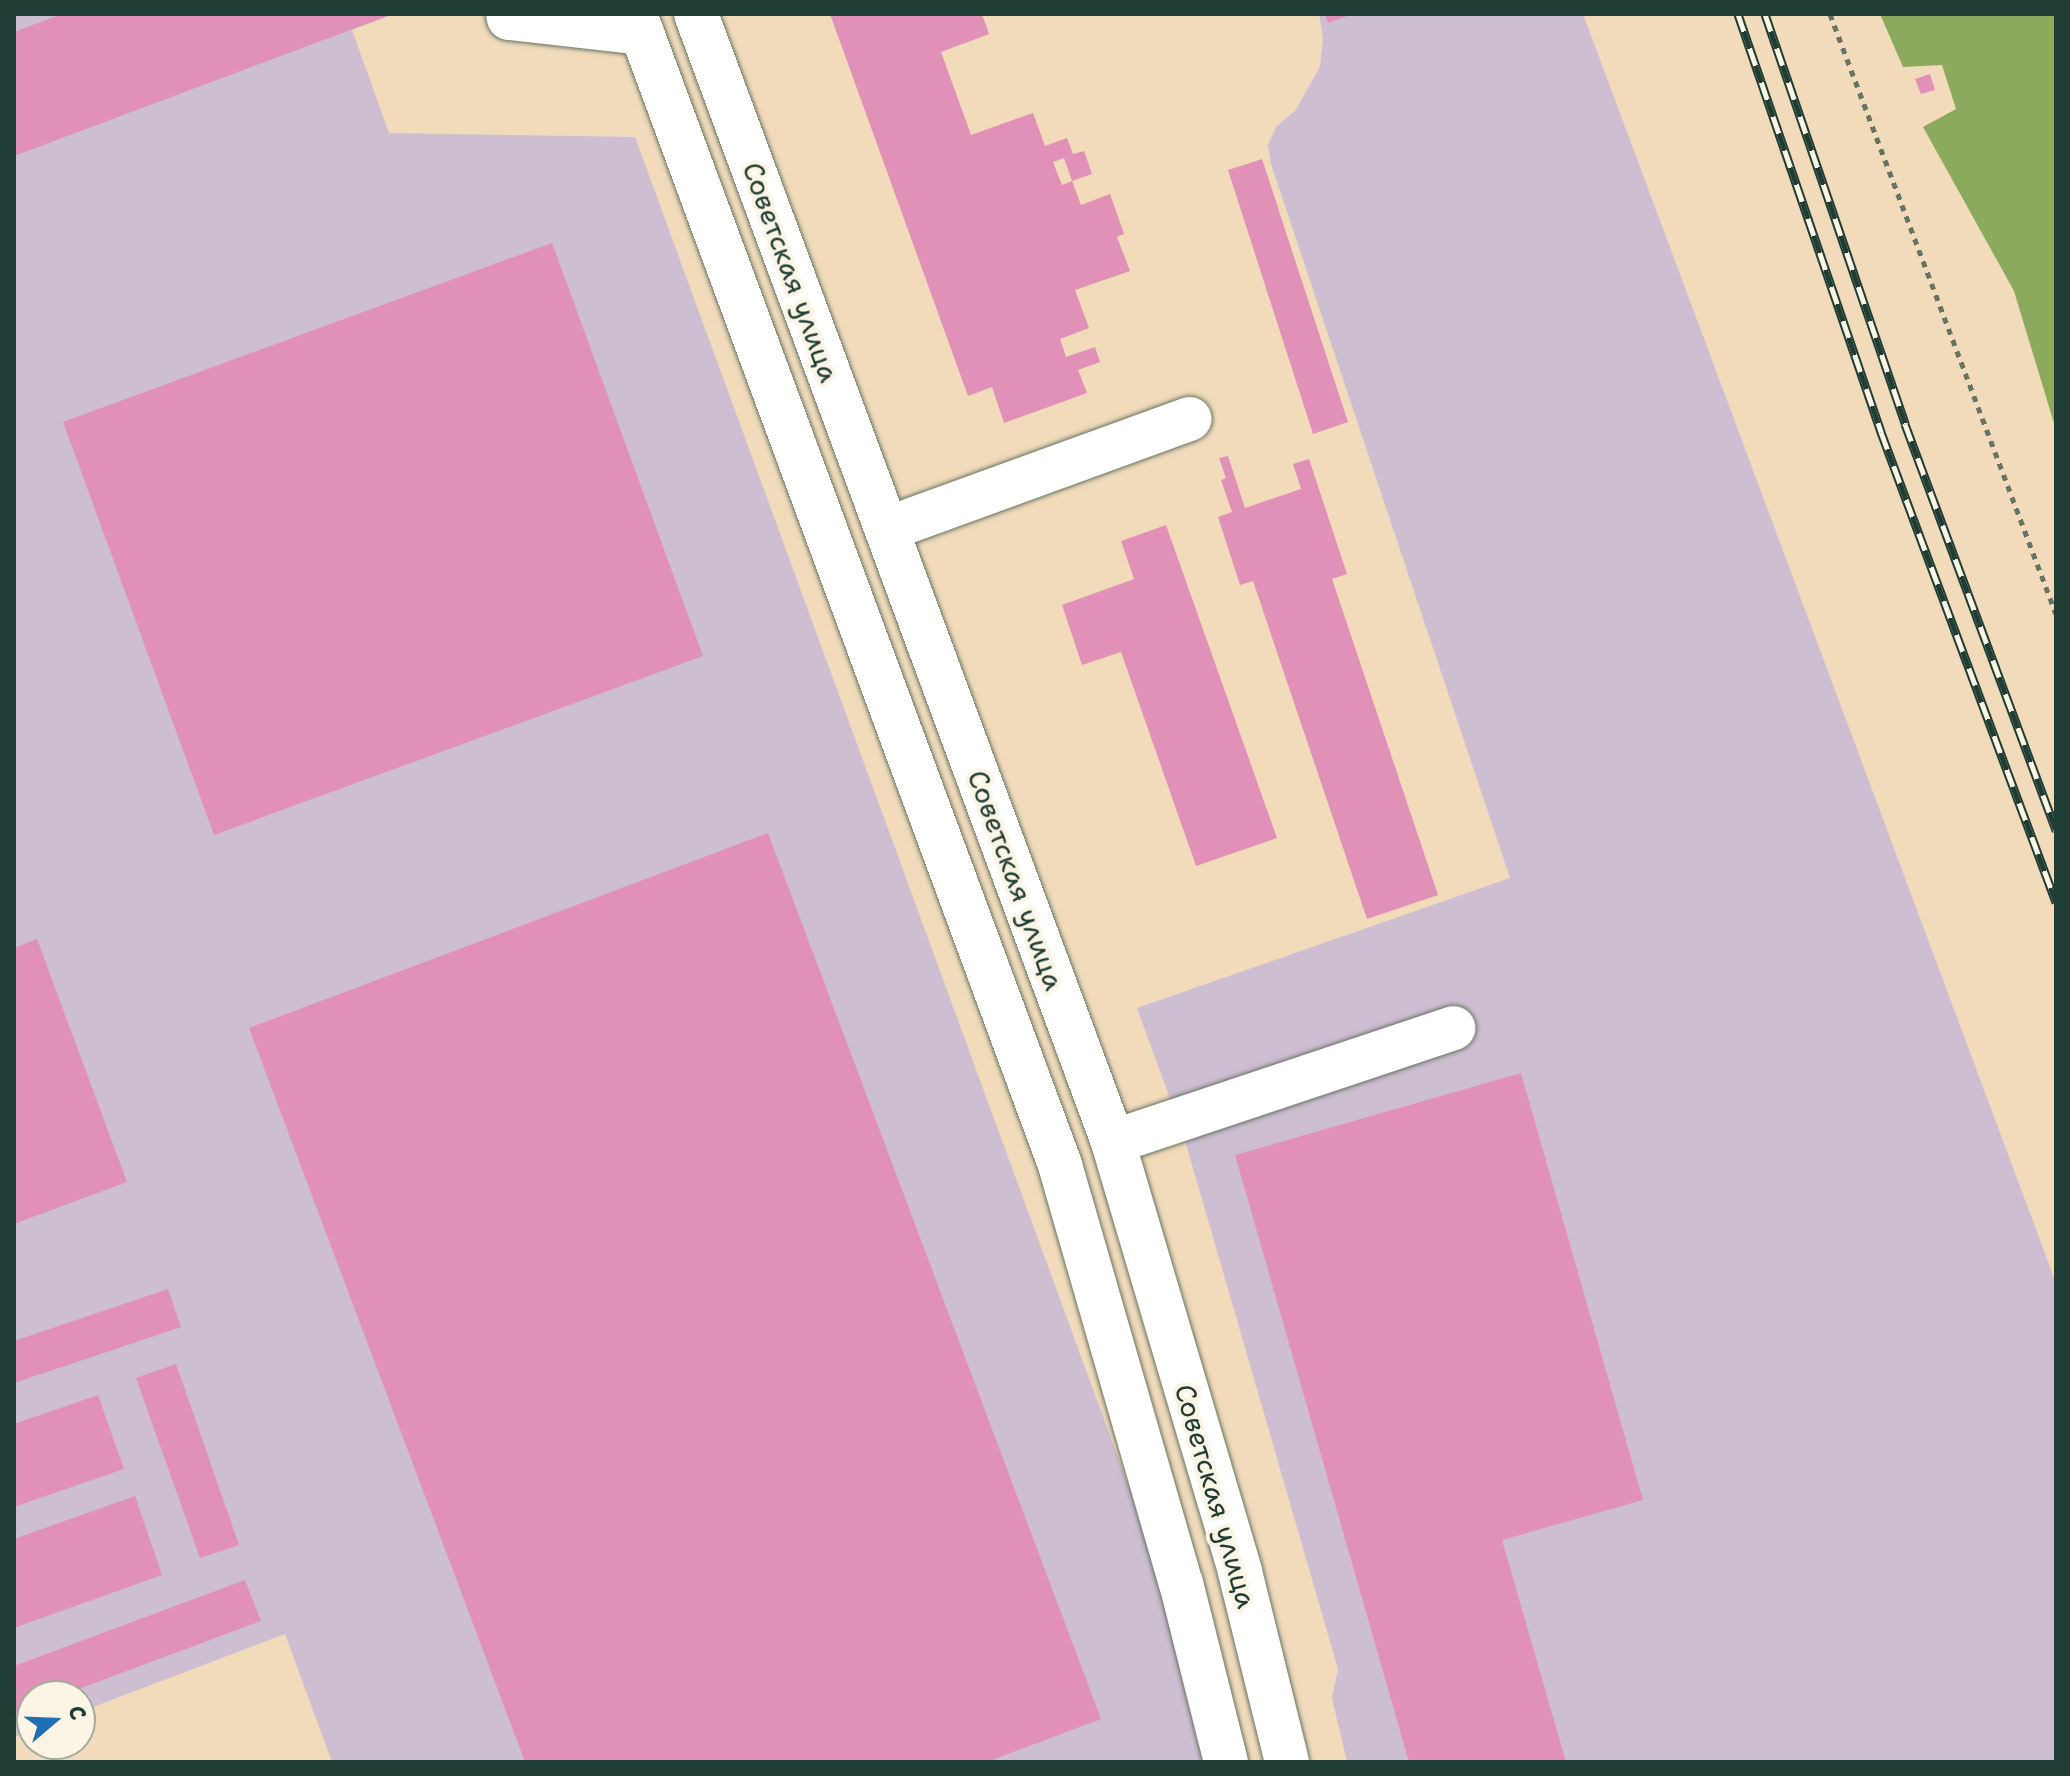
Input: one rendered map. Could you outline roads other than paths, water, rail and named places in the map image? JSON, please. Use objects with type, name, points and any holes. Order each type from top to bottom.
[{"type":"main road","points":[[508,14],[509,18],[638,24]]},
{"type":"main road","name":"Советская улица","points":[[696,14],[1113,1142],[1240,1572],[1287,1762]]},
{"type":"main road","name":"Советская улица","points":[[638,24],[1060,1165],[1181,1583],[1226,1762]]},
{"type":"main road","points":[[887,529],[1190,419]]},
{"type":"main road","points":[[1113,1142],[1453,1028]]},
{"type":"railway","points":[[1738,14],[1881,432],[2056,902]]},
{"type":"railway","points":[[1765,14],[1905,424],[2056,831]]}]
